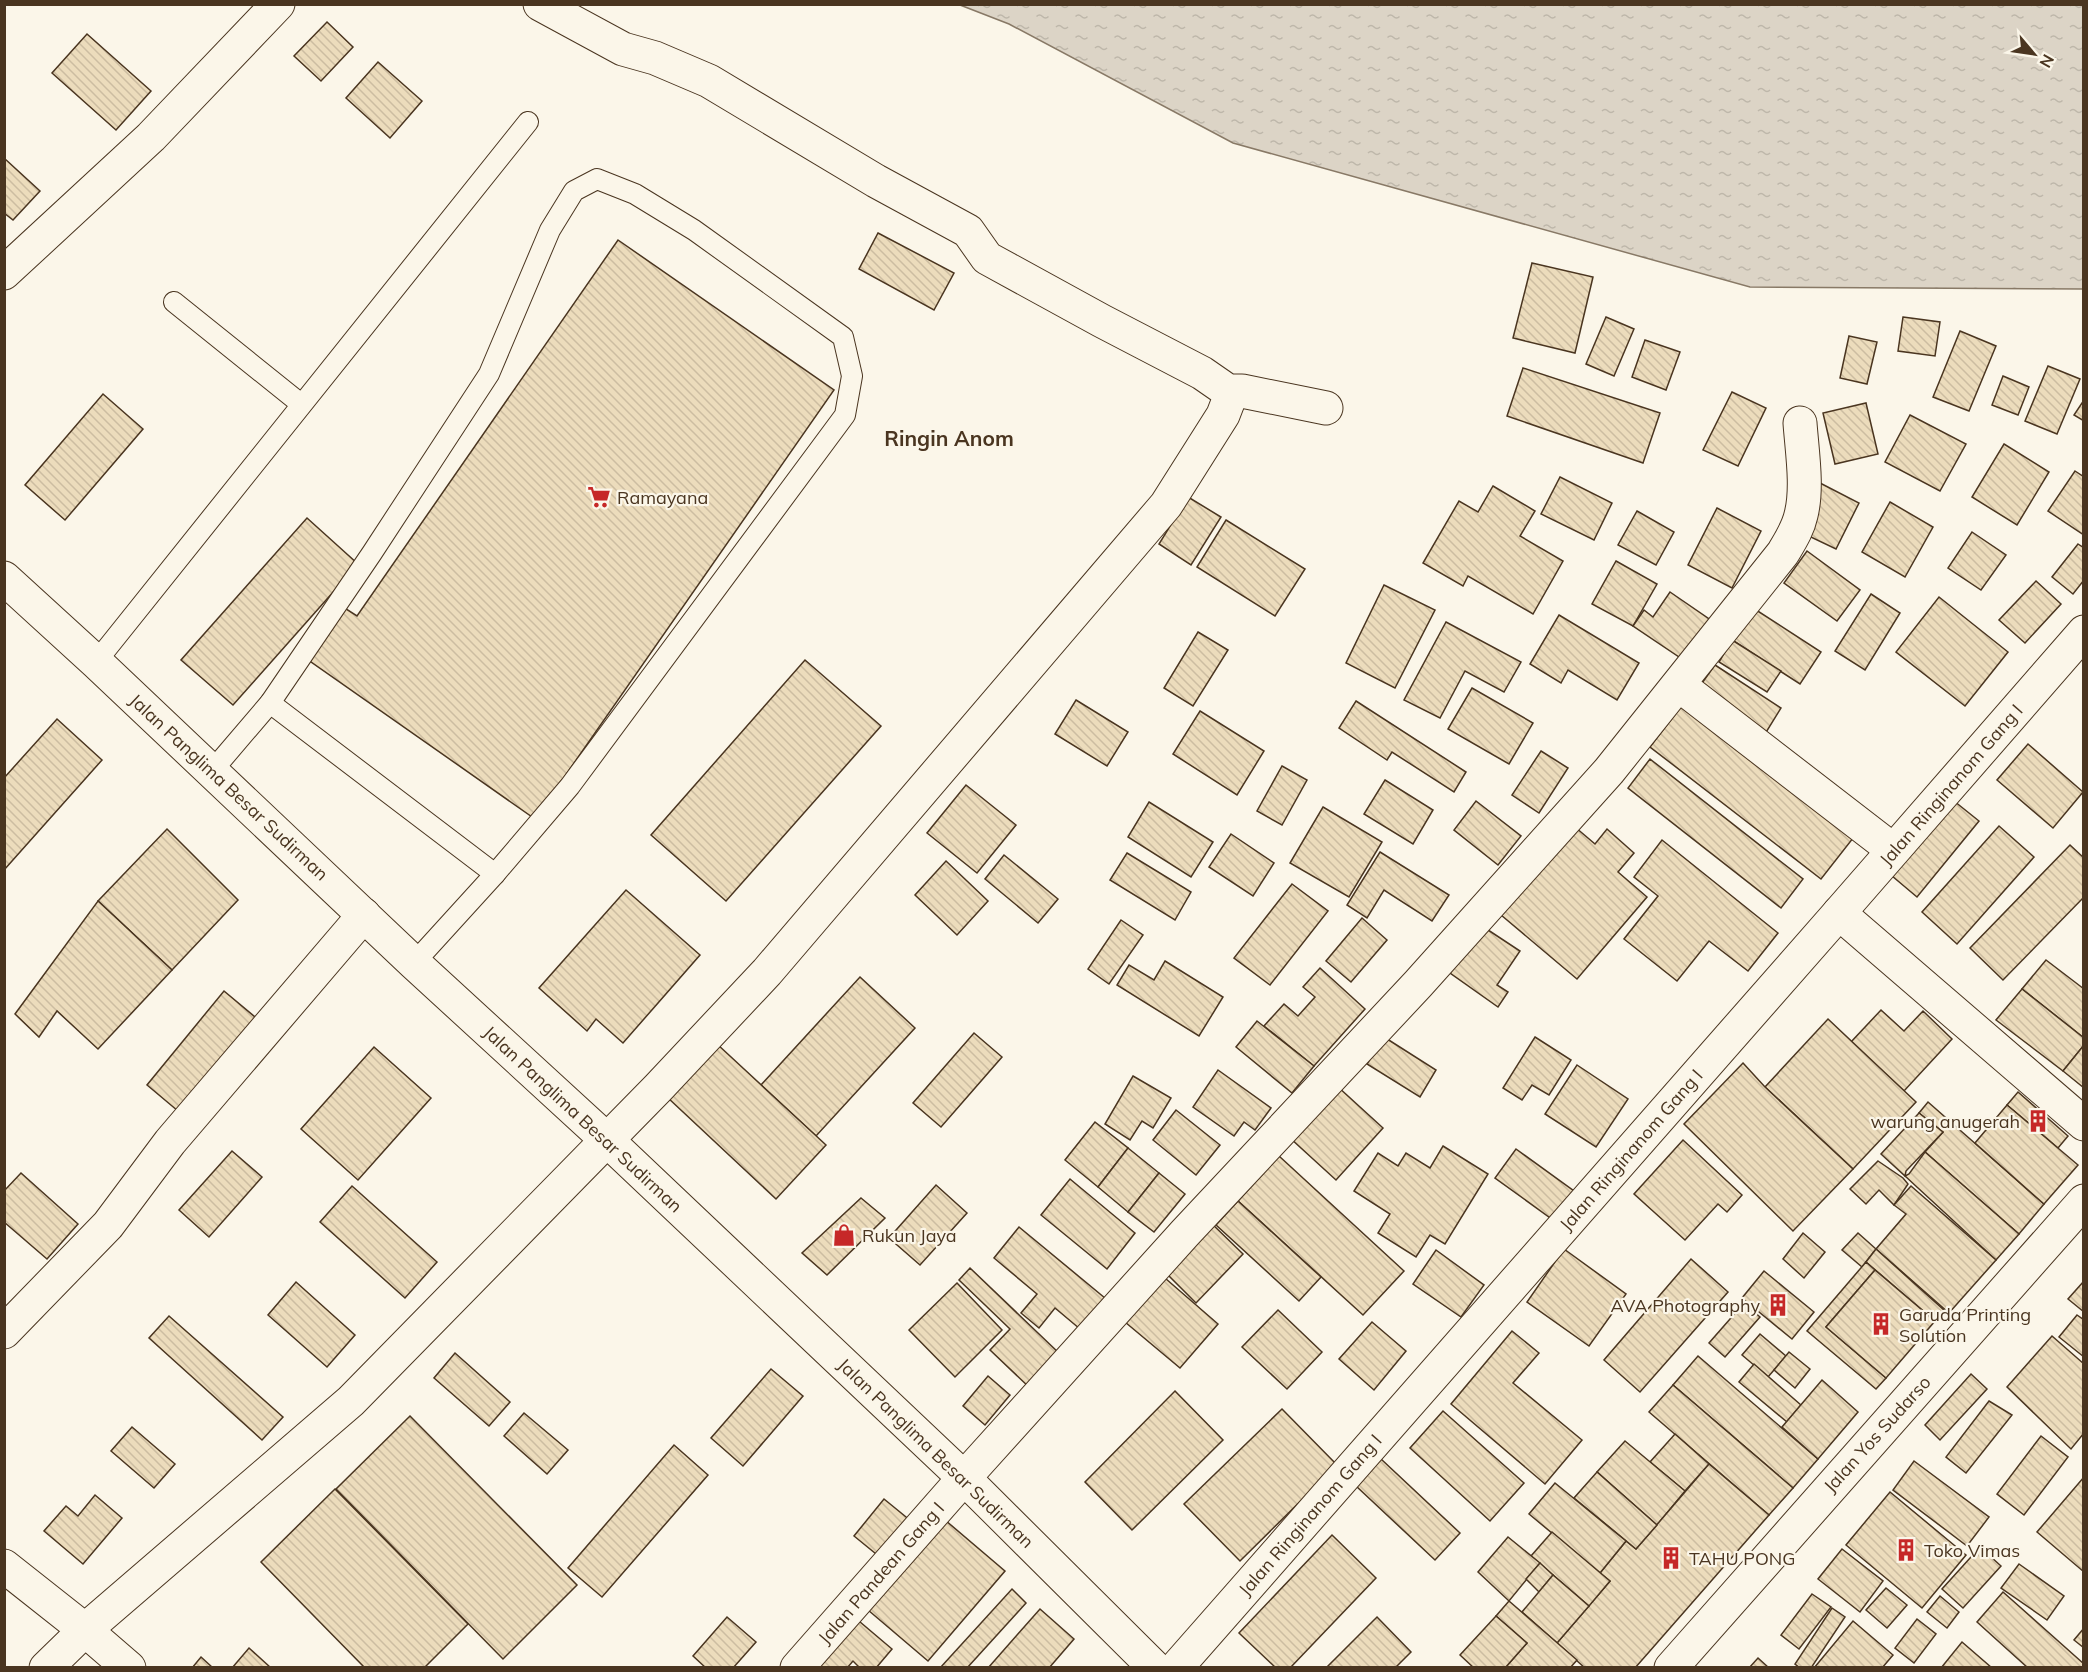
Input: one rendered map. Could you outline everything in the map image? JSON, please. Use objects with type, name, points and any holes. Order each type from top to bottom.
[{"type":"street","points":[[4,273],[151,137],[278,4]]},
{"type":"street","points":[[540,4],[623,48],[655,58],[709,81],[876,181],[968,231],[987,258],[1202,373],[1228,391],[1242,391],[1326,408]]},
{"type":"street","points":[[46,1668],[85,1630],[351,1401],[608,1141],[774,963],[1166,505],[1223,415],[1228,402],[1228,391]]},
{"type":"street","name":"Jalan Pandean Gang I","points":[[797,1668],[964,1478],[1185,1233],[1418,984],[1609,771],[1679,685],[1783,554],[1797,528],[1802,513],[1804,494],[1800,423]]},
{"type":"street","name":"Jalan Panglima Besar Sudirman","points":[[4,578],[414,963],[608,1141],[964,1478],[1155,1668]]},
{"type":"street","name":"Jalan Ringinanom Gang I","points":[[1176,1668],[2084,632]]},
{"type":"street","points":[[1679,685],[1893,850]]},
{"type":"street","points":[[1839,913],[2084,1124]]},
{"type":"street","points":[[4,1332],[108,1225],[170,1142],[364,915]]},
{"type":"street","name":"Jalan Yos Sudarso","points":[[1671,1668],[2084,1201]]},
{"type":"street","points":[[4,1566],[129,1668]]},
{"type":"lane","points":[[96,662],[528,122]]},
{"type":"lane","points":[[212,771],[270,703],[489,374],[550,230],[574,191],[597,179],[635,195],[694,230],[843,338],[852,376],[846,415],[570,786],[495,874],[414,963]]},
{"type":"lane","points":[[174,302],[301,404]]},
{"type":"lane","points":[[270,703],[495,874]]},
{"type":"water","points":[[960,5],[2083,5],[2083,289],[1750,287],[1233,143],[1009,24]]},
{"type":"building","points":[[327,22],[353,47],[321,81],[294,56]]},
{"type":"building","points":[[87,34],[151,91],[116,130],[52,73]]},
{"type":"building","points":[[378,62],[422,101],[390,138],[346,98]]},
{"type":"building","points":[[4,158],[40,191],[13,220],[4,213]]},
{"type":"building","points":[[878,233],[954,273],[934,310],[859,269]]},
{"type":"building","name":"Ramayana","points":[[618,240],[834,390],[535,819],[304,657],[340,605],[357,616]]},
{"type":"building","points":[[1532,263],[1593,277],[1575,353],[1513,338]]},
{"type":"building","points":[[1606,317],[1634,329],[1614,376],[1586,364]]},
{"type":"building","points":[[1903,317],[1940,322],[1935,356],[1898,351]]},
{"type":"building","points":[[1960,331],[1996,346],[1969,411],[1933,397]]},
{"type":"building","points":[[1849,336],[1877,342],[1867,384],[1840,378]]},
{"type":"building","points":[[1645,340],[1680,352],[1666,390],[1632,377]]},
{"type":"building","points":[[2048,366],[2080,379],[2057,434],[2025,421]]},
{"type":"building","points":[[1523,368],[1660,413],[1643,463],[1507,416]]},
{"type":"building","points":[[2003,376],[2029,387],[2018,415],[1992,405]]},
{"type":"building","points":[[1732,392],[1766,408],[1738,466],[1703,450]]},
{"type":"building","points":[[103,394],[143,429],[65,520],[25,485]]},
{"type":"building","points":[[2084,400],[2084,421],[2074,415]]},
{"type":"building","points":[[1866,403],[1878,454],[1835,464],[1823,413]]},
{"type":"building","points":[[1910,415],[1966,444],[1940,491],[1885,462]]},
{"type":"building","points":[[2004,444],[2049,472],[2017,525],[1972,497]]},
{"type":"building","points":[[2075,471],[2084,477],[2084,535],[2048,511]]},
{"type":"building","points":[[1560,477],[1612,503],[1594,540],[1541,514]]},
{"type":"building","points":[[1820,483],[1859,503],[1836,549],[1796,530]]},
{"type":"building","points":[[1493,486],[1535,511],[1520,536],[1563,561],[1533,614],[1468,576],[1463,586],[1423,563],[1459,501],[1478,512]]},
{"type":"building","points":[[1188,497],[1221,517],[1191,565],[1159,544]]},
{"type":"building","points":[[1890,502],[1933,527],[1905,577],[1862,552]]},
{"type":"building","points":[[1717,508],[1761,531],[1732,588],[1688,565]]},
{"type":"building","points":[[1637,511],[1674,532],[1656,565],[1618,545]]},
{"type":"building","points":[[307,518],[358,564],[233,705],[181,660]]},
{"type":"building","points":[[1226,520],[1305,569],[1275,616],[1197,567]]},
{"type":"building","points":[[1972,532],[2006,555],[1981,590],[1948,568]]},
{"type":"building","points":[[2078,544],[2084,548],[2084,580],[2073,594],[2052,577]]},
{"type":"building","points":[[1807,551],[1860,590],[1837,621],[1784,583]]},
{"type":"building","points":[[1616,561],[1657,584],[1633,626],[1592,604]]},
{"type":"building","points":[[2036,581],[2061,604],[2025,643],[1999,620]]},
{"type":"building","points":[[1384,585],[1435,610],[1395,688],[1346,663]]},
{"type":"building","points":[[1670,592],[1715,623],[1688,663],[1633,626],[1644,610],[1653,617]]},
{"type":"building","points":[[1871,594],[1900,613],[1865,670],[1835,651]]},
{"type":"building","points":[[1939,597],[2008,652],[1965,706],[1896,652]]},
{"type":"building","points":[[1753,608],[1821,652],[1800,684],[1732,640]]},
{"type":"building","points":[[1559,615],[1639,663],[1617,700],[1568,670],[1561,683],[1530,664]]},
{"type":"building","points":[[1446,622],[1521,662],[1504,692],[1465,671],[1440,718],[1404,700]]},
{"type":"building","points":[[1198,632],[1228,650],[1193,706],[1164,688]]},
{"type":"building","points":[[1732,640],[1781,671],[1767,692],[1719,662]]},
{"type":"building","points":[[805,660],[881,726],[726,901],[651,835]]},
{"type":"building","points":[[1715,665],[1781,708],[1765,734],[1697,690]]},
{"type":"building","points":[[1472,688],[1533,723],[1509,764],[1448,729]]},
{"type":"building","points":[[1689,696],[1861,828],[1821,879],[1650,747]]},
{"type":"building","points":[[1076,700],[1128,732],[1107,766],[1055,734]]},
{"type":"building","points":[[1356,701],[1466,772],[1454,792],[1392,752],[1387,760],[1339,728]]},
{"type":"building","points":[[1200,711],[1264,751],[1237,795],[1173,754]]},
{"type":"building","points":[[57,719],[102,760],[4,870],[4,778]]},
{"type":"building","points":[[2028,744],[2083,792],[2053,828],[1997,780]]},
{"type":"building","points":[[1541,751],[1568,768],[1539,813],[1512,795]]},
{"type":"building","points":[[1650,759],[1803,879],[1781,908],[1628,788]]},
{"type":"building","points":[[1282,766],[1307,780],[1282,825],[1257,811]]},
{"type":"building","points":[[1385,780],[1433,810],[1413,844],[1364,814]]},
{"type":"building","points":[[966,785],[1016,825],[977,873],[927,833]]},
{"type":"building","points":[[1476,801],[1521,836],[1498,865],[1454,830]]},
{"type":"building","points":[[1954,801],[1979,821],[1917,897],[1892,876]]},
{"type":"building","points":[[1149,802],[1213,842],[1191,877],[1128,837]]},
{"type":"building","points":[[1323,807],[1382,842],[1349,897],[1290,863]]},
{"type":"building","points":[[1999,826],[2034,857],[1957,944],[1922,912]]},
{"type":"building","points":[[1575,827],[1595,844],[1607,829],[1634,853],[1618,872],[1647,897],[1577,979],[1501,915]]},
{"type":"building","points":[[167,829],[238,900],[172,970],[98,901]]},
{"type":"building","points":[[1231,834],[1274,863],[1253,896],[1209,867]]},
{"type":"building","points":[[1662,840],[1778,933],[1748,971],[1709,941],[1677,981],[1624,939],[1658,896],[1634,877]]},
{"type":"building","points":[[2070,845],[2084,858],[2084,897],[2003,980],[1970,948]]},
{"type":"building","points":[[1380,852],[1449,895],[1432,921],[1384,890],[1367,918],[1347,905]]},
{"type":"building","points":[[1127,853],[1191,892],[1175,920],[1110,880]]},
{"type":"building","points":[[1004,855],[1058,899],[1038,923],[985,879]]},
{"type":"building","points":[[946,861],[988,901],[957,935],[915,895]]},
{"type":"building","points":[[1292,884],[1328,911],[1270,985],[1234,958]]},
{"type":"building","points":[[626,890],[700,955],[623,1043],[596,1019],[587,1031],[539,988]]},
{"type":"building","points":[[98,901],[172,970],[98,1049],[57,1011],[39,1037],[15,1014]]},
{"type":"building","points":[[1362,918],[1387,940],[1351,982],[1326,961]]},
{"type":"building","points":[[1121,920],[1143,935],[1109,984],[1088,969]]},
{"type":"building","points":[[1482,926],[1520,951],[1497,985],[1508,992],[1498,1007],[1450,973]]},
{"type":"building","points":[[2046,960],[2084,989],[2084,1038],[2022,989]]},
{"type":"building","points":[[1165,961],[1223,997],[1199,1036],[1117,985],[1129,965],[1154,980]]},
{"type":"building","points":[[1320,968],[1365,1009],[1314,1066],[1264,1026],[1284,1004],[1298,1016],[1315,997],[1303,987]]},
{"type":"building","points":[[860,977],[915,1028],[816,1136],[761,1085]]},
{"type":"building","points":[[2022,989],[2084,1038],[2084,1045],[2063,1071],[1996,1020]]},
{"type":"building","points":[[224,991],[261,1022],[184,1116],[147,1085]]},
{"type":"building","points":[[1881,1010],[1904,1031],[1923,1011],[1952,1039],[1904,1091],[1851,1042]]},
{"type":"building","points":[[1828,1019],[1916,1102],[1853,1169],[1765,1087]]},
{"type":"building","points":[[1257,1021],[1314,1066],[1292,1093],[1236,1047]]},
{"type":"building","points":[[974,1033],[1002,1057],[941,1127],[913,1103]]},
{"type":"building","points":[[1384,1037],[1436,1070],[1420,1097],[1367,1064]]},
{"type":"building","points":[[1535,1037],[1571,1060],[1549,1095],[1532,1085],[1522,1100],[1503,1088]]},
{"type":"building","points":[[717,1044],[826,1145],[776,1199],[667,1097]]},
{"type":"building","points":[[2084,1045],[2084,1088],[2063,1071]]},
{"type":"building","points":[[374,1047],[431,1098],[358,1180],[301,1129]]},
{"type":"building","points":[[1743,1063],[1765,1087],[1853,1169],[1793,1231],[1684,1124]]},
{"type":"building","points":[[1577,1065],[1628,1099],[1596,1147],[1545,1114]]},
{"type":"building","points":[[1218,1070],[1271,1108],[1255,1130],[1244,1122],[1234,1136],[1193,1107]]},
{"type":"building","points":[[1133,1076],[1171,1098],[1153,1128],[1142,1121],[1130,1140],[1105,1124]]},
{"type":"building","points":[[1337,1086],[1383,1128],[1336,1180],[1290,1138]]},
{"type":"building","name":"warung anugerah","points":[[2018,1092],[2068,1136],[2058,1148],[2007,1105]]},
{"type":"building","points":[[1928,1102],[2044,1204],[2019,1234],[1925,1152],[1943,1132],[1919,1113]]},
{"type":"building","points":[[2007,1105],[2078,1165],[2044,1204],[1975,1143]]},
{"type":"building","points":[[1176,1110],[1220,1145],[1196,1175],[1153,1140]]},
{"type":"building","points":[[1919,1113],[1943,1132],[1906,1171],[1905,1176],[1881,1154]]},
{"type":"building","points":[[1095,1122],[1128,1148],[1098,1187],[1065,1160]]},
{"type":"building","points":[[1683,1140],[1742,1195],[1727,1212],[1718,1204],[1685,1240],[1634,1194]]},
{"type":"building","points":[[1443,1146],[1488,1174],[1445,1244],[1430,1235],[1416,1257],[1378,1233],[1390,1214],[1354,1191],[1378,1153],[1398,1166],[1406,1153],[1430,1168]]},
{"type":"building","points":[[1128,1148],[1159,1173],[1128,1212],[1098,1187]]},
{"type":"building","points":[[1516,1149],[1574,1191],[1553,1220],[1495,1178]]},
{"type":"building","points":[[232,1151],[262,1177],[209,1237],[179,1210]]},
{"type":"building","points":[[1925,1152],[2019,1234],[1996,1260],[1905,1176]]},
{"type":"building","points":[[1279,1156],[1404,1271],[1363,1315],[1238,1201]]},
{"type":"building","points":[[1878,1161],[1908,1184],[1894,1205],[1879,1190],[1866,1204],[1850,1189]]},
{"type":"building","points":[[21,1173],[78,1224],[47,1259],[4,1222],[4,1191]]},
{"type":"building","points":[[1159,1173],[1185,1194],[1154,1232],[1128,1212]]},
{"type":"building","points":[[1070,1179],[1135,1233],[1107,1269],[1041,1215]]},
{"type":"building","points":[[936,1185],[967,1213],[920,1265],[889,1238]]},
{"type":"building","points":[[352,1186],[437,1262],[405,1298],[320,1222]]},
{"type":"building","points":[[1911,1186],[1996,1260],[1949,1313],[1876,1249],[1906,1214],[1894,1205]]},
{"type":"building","name":"Rukun Jaya","points":[[861,1198],[885,1218],[827,1275],[802,1253]]},
{"type":"building","points":[[1238,1201],[1321,1277],[1299,1301],[1216,1225]]},
{"type":"building","points":[[1208,1220],[1243,1254],[1196,1303],[1161,1268]]},
{"type":"building","points":[[1019,1227],[1111,1303],[1086,1334],[1055,1308],[1039,1328],[1021,1313],[1037,1294],[994,1258]]},
{"type":"building","points":[[1803,1233],[1825,1252],[1804,1278],[1783,1259]]},
{"type":"building","points":[[1858,1233],[1876,1249],[1862,1267],[1842,1250]]},
{"type":"building","points":[[1564,1249],[1626,1294],[1589,1346],[1527,1302]]},
{"type":"building","points":[[1876,1249],[1945,1311],[1935,1321],[1866,1262]]},
{"type":"building","points":[[1436,1250],[1484,1285],[1461,1317],[1413,1284]]},
{"type":"building","points":[[1691,1259],[1728,1292],[1640,1392],[1604,1360]]},
{"type":"building","points":[[1866,1262],[1875,1270],[1826,1327],[1886,1378],[1876,1389],[1807,1331]]},
{"type":"building","points":[[970,1268],[1061,1355],[1030,1388],[990,1350],[1010,1329],[959,1280]]},
{"type":"building","name":"Garuda Printing Solution","points":[[1875,1270],[1935,1321],[1886,1378],[1826,1327]]},
{"type":"building","name":"AVA Photography","points":[[1764,1271],[1814,1312],[1792,1339],[1742,1298]]},
{"type":"building","points":[[1158,1272],[1218,1324],[1180,1368],[1119,1317]]},
{"type":"building","points":[[2084,1281],[2084,1312],[2068,1299]]},
{"type":"building","points":[[296,1282],[355,1335],[327,1367],[268,1315]]},
{"type":"building","points":[[957,1283],[1002,1330],[955,1377],[909,1330]]},
{"type":"building","points":[[1744,1303],[1760,1317],[1725,1357],[1709,1343]]},
{"type":"building","points":[[1278,1310],[1322,1352],[1287,1389],[1242,1347]]},
{"type":"building","points":[[2077,1315],[2084,1320],[2084,1357],[2059,1337]]},
{"type":"building","points":[[169,1316],[283,1417],[262,1440],[149,1338]]},
{"type":"building","points":[[1372,1322],[1406,1351],[1374,1390],[1339,1359]]},
{"type":"building","points":[[1512,1331],[1539,1353],[1513,1383],[1582,1440],[1545,1484],[1451,1404]]},
{"type":"building","points":[[1760,1334],[1786,1356],[1768,1377],[1742,1355]]},
{"type":"building","points":[[2052,1336],[2084,1364],[2084,1433],[2071,1449],[2007,1387]]},
{"type":"building","points":[[1789,1352],[1810,1369],[1795,1388],[1774,1370]]},
{"type":"building","points":[[455,1353],[510,1402],[489,1426],[434,1378]]},
{"type":"building","points":[[1698,1356],[1818,1459],[1793,1488],[1673,1385]]},
{"type":"building","points":[[1754,1364],[1801,1405],[1787,1422],[1739,1382]]},
{"type":"building","points":[[771,1369],[803,1396],[743,1466],[711,1438]]},
{"type":"building","points":[[1971,1374],[1987,1389],[1940,1440],[1925,1425]]},
{"type":"building","points":[[988,1376],[1010,1395],[985,1425],[963,1406]]},
{"type":"building","points":[[1822,1380],[1858,1412],[1818,1459],[1782,1427]]},
{"type":"building","points":[[1673,1385],[1793,1488],[1769,1515],[1649,1412]]},
{"type":"building","points":[[1175,1391],[1223,1440],[1132,1530],[1085,1482]]},
{"type":"building","points":[[1989,1401],[2012,1415],[1966,1473],[1946,1457]]},
{"type":"building","points":[[1282,1409],[1337,1465],[1240,1561],[1184,1504]]},
{"type":"building","points":[[1443,1411],[1524,1483],[1490,1521],[1410,1448]]},
{"type":"building","points":[[524,1413],[568,1450],[547,1474],[504,1436]]},
{"type":"building","points":[[410,1416],[577,1585],[503,1659],[336,1489]]},
{"type":"building","points":[[132,1427],[175,1464],[154,1488],[111,1451]]},
{"type":"building","points":[[1675,1434],[1709,1464],[1685,1491],[1650,1462]]},
{"type":"building","points":[[2041,1436],[2068,1457],[2024,1515],[1997,1494]]},
{"type":"building","points":[[1625,1441],[1685,1491],[1657,1525],[1597,1472]]},
{"type":"building","points":[[674,1445],[708,1475],[602,1597],[568,1568]]},
{"type":"building","points":[[1381,1459],[1460,1533],[1435,1560],[1356,1486]]},
{"type":"building","points":[[1914,1461],[1989,1517],[1967,1546],[1893,1490]]},
{"type":"building","name":"TAHU PONG","points":[[1709,1464],[1769,1515],[1635,1668],[1585,1668],[1557,1643],[1610,1581],[1600,1573],[1626,1541],[1636,1549]]},
{"type":"building","points":[[1597,1472],[1657,1525],[1636,1549],[1574,1498]]},
{"type":"building","points":[[2084,1477],[2084,1572],[2037,1532]]},
{"type":"building","points":[[1555,1483],[1626,1541],[1600,1573],[1529,1514]]},
{"type":"building","points":[[335,1489],[468,1624],[424,1668],[365,1668],[261,1562]]},
{"type":"building","name":"Toko Vimas","points":[[1890,1492],[1966,1555],[1922,1608],[1846,1545]]},
{"type":"building","points":[[95,1495],[122,1518],[83,1564],[44,1531],[66,1506],[78,1516]]},
{"type":"building","points":[[884,1499],[911,1521],[881,1558],[854,1536]]},
{"type":"building","points":[[945,1520],[1005,1571],[928,1661],[868,1610]]},
{"type":"building","points":[[1552,1532],[1610,1581],[1589,1606],[1531,1556]]},
{"type":"building","points":[[1332,1535],[1376,1578],[1290,1668],[1276,1668],[1239,1633]]},
{"type":"building","points":[[1508,1537],[1540,1563],[1509,1601],[1478,1572]]},
{"type":"building","points":[[1980,1547],[2001,1566],[1963,1608],[1942,1589]]},
{"type":"building","points":[[1842,1549],[1883,1581],[1860,1612],[1818,1579]]},
{"type":"building","points":[[1540,1563],[1553,1575],[1539,1592],[1526,1579]]},
{"type":"building","points":[[2019,1564],[2064,1596],[2047,1620],[2001,1588]]},
{"type":"building","points":[[1553,1575],[1589,1606],[1557,1643],[1522,1612]]},
{"type":"building","points":[[1886,1588],[1907,1605],[1887,1628],[1866,1610]]},
{"type":"building","points":[[1012,1589],[1026,1603],[967,1668],[940,1668]]},
{"type":"building","points":[[2003,1592],[2084,1664],[2084,1668],[2028,1668],[1977,1622]]},
{"type":"building","points":[[1812,1594],[1831,1607],[1799,1649],[1781,1635]]},
{"type":"building","points":[[1940,1596],[1959,1612],[1947,1628],[1927,1612]]},
{"type":"building","points":[[1509,1601],[1577,1660],[1570,1668],[1505,1668],[1527,1643],[1496,1616]]},
{"type":"building","points":[[1832,1608],[1845,1617],[1811,1668],[1800,1668],[1795,1664]]},
{"type":"building","points":[[1040,1609],[1074,1639],[1049,1668],[988,1668]]},
{"type":"building","points":[[853,1616],[892,1649],[876,1668],[860,1668],[853,1661],[847,1668],[810,1667]]},
{"type":"building","points":[[1496,1616],[1527,1643],[1505,1668],[1474,1668],[1460,1655]]},
{"type":"building","points":[[727,1617],[756,1642],[733,1668],[706,1668],[693,1656]]},
{"type":"building","points":[[1377,1617],[1411,1652],[1395,1668],[1326,1668]]},
{"type":"building","points":[[1917,1619],[1936,1634],[1914,1663],[1895,1648]]},
{"type":"building","points":[[1853,1621],[1893,1655],[1882,1668],[1814,1668]]},
{"type":"building","points":[[2084,1628],[2084,1648],[2074,1640]]},
{"type":"building","points":[[1962,1642],[1992,1668],[1941,1668]]},
{"type":"building","points":[[249,1648],[271,1668],[232,1668]]},
{"type":"building","points":[[201,1657],[213,1668],[192,1668]]},
{"type":"building","points":[[1758,1658],[1769,1668],[1749,1668]]},
{"type":"place","name":"Ramayana","points":[[599,497]]},
{"type":"place","name":"warung anugerah","points":[[2038,1121]]},
{"type":"place","name":"Rukun Jaya","points":[[844,1235]]},
{"type":"place","name":"AVA Photography","points":[[1778,1305]]},
{"type":"place","name":"Garuda Printing Solution","points":[[1881,1324]]},
{"type":"place","name":"Toko Vimas","points":[[1906,1550]]},
{"type":"place","name":"TAHU PONG","points":[[1671,1558]]},
{"type":"district","name":"Ringin Anom","points":[[949,438]]}]
